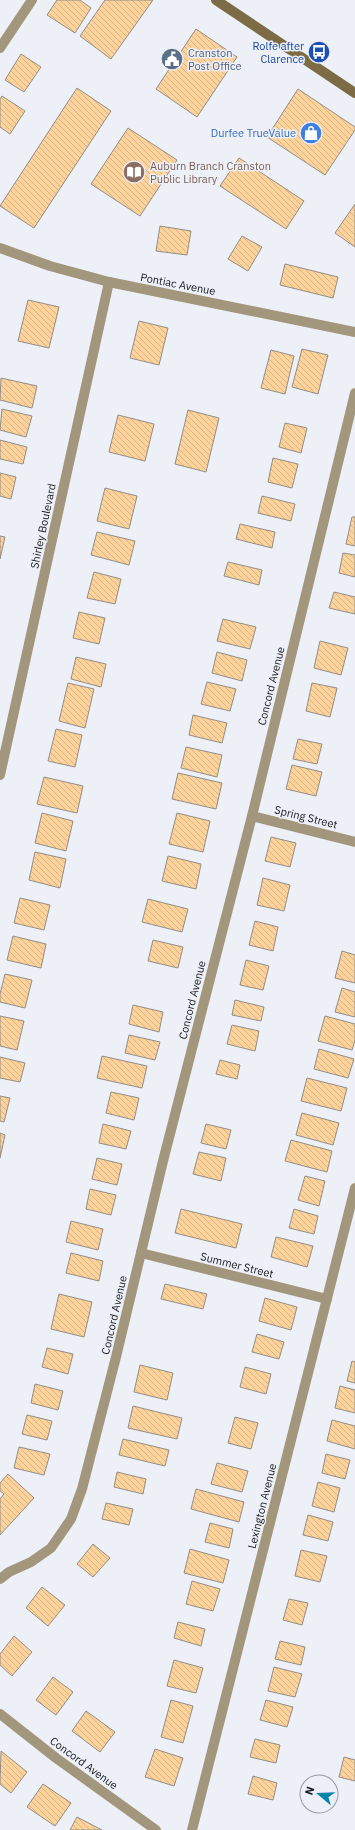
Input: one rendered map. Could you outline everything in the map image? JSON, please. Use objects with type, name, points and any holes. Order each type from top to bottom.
[{"type":"main road","points":[[216,0],[355,93]]},
{"type":"street","points":[[0,48],[32,0]]},
{"type":"street","name":"Pontiac Avenue","points":[[0,248],[43,263],[109,282],[354,329]]},
{"type":"street","name":"Shirley Boulevard","points":[[0,775],[109,282]]},
{"type":"street","name":"Concord Avenue","points":[[0,1579],[9,1572],[32,1562],[42,1555],[59,1538],[71,1519],[82,1489],[116,1358],[164,1153],[252,816],[355,393]]},
{"type":"street","name":"Spring Street","points":[[252,816],[355,842]]},
{"type":"street","name":"Lexington Avenue","points":[[192,1830],[355,1188]]},
{"type":"street","name":"Summer Street","points":[[141,1253],[327,1299]]},
{"type":"street","name":"Concord Avenue","points":[[0,1714],[56,1758],[156,1830]]},
{"type":"building","points":[[57,0],[80,0],[91,8],[75,33],[47,15]]},
{"type":"building","points":[[105,0],[153,0],[111,59],[80,36]]},
{"type":"building","points":[[196,29],[237,57],[197,117],[156,89]]},
{"type":"building","points":[[21,54],[41,67],[24,92],[5,80]]},
{"type":"building","points":[[77,88],[111,111],[34,228],[0,206]]},
{"type":"building","name":"Durfee TrueValue","points":[[298,89],[355,127],[355,130],[325,175],[267,137]]},
{"type":"building","points":[[2,96],[25,111],[10,134],[0,127],[0,99]]},
{"type":"building","name":"Auburn Branch Cranston Public Library","points":[[128,128],[177,160],[140,216],[91,184]]},
{"type":"building","points":[[239,158],[304,201],[286,229],[220,186]]},
{"type":"building","points":[[355,204],[355,247],[335,233]]},
{"type":"building","points":[[160,226],[191,231],[187,255],[156,251]]},
{"type":"building","points":[[242,236],[262,247],[248,271],[228,259]]},
{"type":"building","points":[[285,264],[338,277],[333,298],[280,285]]},
{"type":"building","points":[[28,300],[59,307],[49,348],[18,341]]},
{"type":"building","points":[[139,321],[168,328],[159,365],[130,358]]},
{"type":"building","points":[[302,349],[328,355],[318,394],[292,387]]},
{"type":"building","points":[[271,350],[294,356],[285,394],[261,388]]},
{"type":"building","points":[[1,378],[37,386],[32,408],[0,400]]},
{"type":"building","points":[[2,409],[32,416],[26,437],[0,430]]},
{"type":"building","points":[[188,410],[219,418],[206,472],[175,464]]},
{"type":"building","points":[[118,415],[154,424],[145,461],[109,452]]},
{"type":"building","points":[[285,423],[307,428],[301,453],[279,447]]},
{"type":"building","points":[[0,440],[27,447],[23,464],[0,459]]},
{"type":"building","points":[[273,458],[298,464],[292,488],[268,482]]},
{"type":"building","points":[[0,473],[16,477],[11,499],[0,496]]},
{"type":"building","points":[[105,488],[137,496],[129,529],[97,521]]},
{"type":"building","points":[[262,496],[295,504],[291,521],[258,513]]},
{"type":"building","points":[[352,517],[355,517],[355,546],[346,544]]},
{"type":"building","points":[[240,524],[275,532],[272,548],[236,539]]},
{"type":"building","points":[[97,532],[135,541],[129,565],[91,555]]},
{"type":"building","points":[[0,536],[5,537],[0,559]]},
{"type":"building","points":[[343,553],[355,555],[355,577],[339,573]]},
{"type":"building","points":[[228,562],[262,570],[259,585],[224,576]]},
{"type":"building","points":[[94,572],[121,579],[115,604],[87,598]]},
{"type":"building","points":[[334,592],[355,597],[355,614],[329,608]]},
{"type":"building","points":[[79,612],[105,618],[99,644],[73,638]]},
{"type":"building","points":[[223,619],[256,627],[250,649],[217,641]]},
{"type":"building","points":[[320,641],[348,648],[341,675],[314,668]]},
{"type":"building","points":[[217,652],[247,660],[242,681],[212,673]]},
{"type":"building","points":[[76,657],[106,664],[101,687],[71,679]]},
{"type":"building","points":[[207,682],[236,689],[230,711],[201,704]]},
{"type":"building","points":[[68,683],[94,689],[85,728],[59,721]]},
{"type":"building","points":[[312,683],[337,688],[330,717],[306,711]]},
{"type":"building","points":[[193,715],[227,723],[222,743],[189,735]]},
{"type":"building","points":[[56,729],[82,735],[75,767],[48,761]]},
{"type":"building","points":[[298,739],[322,744],[317,764],[293,759]]},
{"type":"building","points":[[186,747],[222,755],[217,777],[181,768]]},
{"type":"building","points":[[292,765],[322,772],[316,796],[286,789]]},
{"type":"building","points":[[178,773],[222,783],[216,809],[172,799]]},
{"type":"building","points":[[44,777],[83,786],[77,813],[37,804]]},
{"type":"building","points":[[42,813],[73,821],[66,851],[35,843]]},
{"type":"building","points":[[177,813],[210,821],[203,852],[169,844]]},
{"type":"building","points":[[271,837],[296,843],[290,867],[265,861]]},
{"type":"building","points":[[35,852],[66,859],[60,888],[29,880]]},
{"type":"building","points":[[168,856],[201,864],[196,889],[162,881]]},
{"type":"building","points":[[263,878],[290,885],[284,911],[257,905]]},
{"type":"building","points":[[20,898],[50,905],[44,930],[14,923]]},
{"type":"building","points":[[148,899],[188,909],[182,932],[142,922]]},
{"type":"building","points":[[255,921],[278,927],[273,951],[249,945]]},
{"type":"building","points":[[13,936],[46,944],[41,968],[7,960]]},
{"type":"building","points":[[153,940],[183,947],[178,968],[148,961]]},
{"type":"building","points":[[342,951],[355,955],[355,983],[335,978]]},
{"type":"building","points":[[246,960],[269,966],[263,990],[240,985]]},
{"type":"building","points":[[5,974],[32,980],[25,1008],[0,1002],[0,994]]},
{"type":"building","points":[[342,988],[355,992],[355,1017],[335,1012]]},
{"type":"building","points":[[235,1000],[264,1007],[261,1021],[232,1015]]},
{"type":"building","points":[[133,1005],[163,1012],[159,1032],[129,1024]]},
{"type":"building","points":[[0,1016],[24,1021],[17,1050],[0,1046]]},
{"type":"building","points":[[325,1016],[355,1024],[355,1040],[352,1050],[318,1041]]},
{"type":"building","points":[[232,1025],[259,1031],[255,1051],[227,1044]]},
{"type":"building","points":[[129,1035],[160,1042],[155,1060],[125,1053]]},
{"type":"building","points":[[319,1049],[354,1059],[348,1078],[314,1069]]},
{"type":"building","points":[[102,1056],[147,1066],[142,1088],[97,1078]]},
{"type":"building","points":[[0,1057],[25,1063],[20,1082],[0,1078]]},
{"type":"building","points":[[220,1060],[240,1065],[237,1079],[216,1074]]},
{"type":"building","points":[[307,1078],[347,1088],[341,1111],[301,1101]]},
{"type":"building","points":[[111,1092],[139,1098],[134,1120],[106,1113]]},
{"type":"building","points":[[0,1096],[10,1098],[4,1122],[0,1121]]},
{"type":"building","points":[[302,1113],[339,1123],[333,1145],[296,1135]]},
{"type":"building","points":[[103,1124],[131,1131],[126,1149],[99,1143]]},
{"type":"building","points":[[206,1124],[231,1130],[226,1149],[201,1143]]},
{"type":"building","points":[[0,1133],[5,1135],[0,1158]]},
{"type":"building","points":[[291,1140],[332,1151],[327,1172],[285,1161]]},
{"type":"building","points":[[199,1152],[226,1158],[221,1181],[193,1174]]},
{"type":"building","points":[[97,1158],[122,1164],[117,1185],[92,1179]]},
{"type":"building","points":[[305,1176],[325,1181],[319,1206],[298,1200]]},
{"type":"building","points":[[90,1189],[116,1195],[111,1215],[86,1209]]},
{"type":"building","points":[[181,1209],[242,1224],[236,1248],[175,1233]]},
{"type":"building","points":[[294,1209],[318,1216],[314,1234],[289,1228]]},
{"type":"building","points":[[71,1221],[103,1229],[98,1250],[66,1242]]},
{"type":"building","points":[[276,1237],[313,1246],[307,1267],[271,1257]]},
{"type":"building","points":[[71,1253],[103,1261],[99,1281],[66,1273]]},
{"type":"building","points":[[165,1284],[207,1294],[203,1309],[161,1299]]},
{"type":"building","points":[[59,1294],[92,1302],[84,1337],[51,1329]]},
{"type":"building","points":[[265,1298],[297,1307],[291,1330],[259,1321]]},
{"type":"building","points":[[257,1334],[284,1342],[279,1359],[252,1352]]},
{"type":"building","points":[[47,1348],[73,1354],[68,1374],[42,1367]]},
{"type":"building","points":[[352,1361],[355,1362],[355,1383],[347,1381]]},
{"type":"building","points":[[140,1365],[173,1373],[167,1400],[134,1392]]},
{"type":"building","points":[[245,1367],[271,1374],[266,1394],[240,1387]]},
{"type":"building","points":[[35,1384],[63,1391],[58,1410],[31,1403]]},
{"type":"building","points":[[340,1386],[355,1390],[355,1413],[335,1408]]},
{"type":"building","points":[[133,1406],[182,1418],[177,1439],[128,1428]]},
{"type":"building","points":[[27,1415],[52,1421],[47,1440],[22,1434]]},
{"type":"building","points":[[235,1417],[258,1423],[251,1449],[228,1443]]},
{"type":"building","points":[[332,1420],[355,1426],[355,1449],[327,1441]]},
{"type":"building","points":[[123,1439],[169,1450],[165,1466],[119,1455]]},
{"type":"building","points":[[19,1447],[50,1454],[44,1475],[14,1468]]},
{"type":"building","points":[[326,1454],[350,1460],[345,1479],[322,1473]]},
{"type":"building","points":[[217,1463],[248,1471],[242,1492],[211,1484]]},
{"type":"building","points":[[117,1472],[146,1479],[143,1494],[114,1487]]},
{"type":"building","points":[[8,1474],[34,1498],[0,1535],[0,1499],[4,1494],[0,1491],[0,1483]]},
{"type":"building","points":[[318,1482],[340,1488],[334,1512],[312,1506]]},
{"type":"building","points":[[196,1489],[244,1502],[239,1522],[191,1509]]},
{"type":"building","points":[[106,1503],[133,1509],[129,1525],[102,1519]]},
{"type":"building","points":[[308,1515],[333,1522],[328,1541],[303,1535]]},
{"type":"building","points":[[210,1523],[233,1529],[229,1548],[205,1542]]},
{"type":"building","points":[[93,1544],[110,1558],[93,1577],[77,1564]]},
{"type":"building","points":[[190,1549],[229,1560],[223,1583],[184,1573]]},
{"type":"building","points":[[301,1550],[327,1556],[320,1582],[295,1576]]},
{"type":"building","points":[[192,1581],[220,1589],[213,1611],[186,1604]]},
{"type":"building","points":[[42,1587],[65,1605],[48,1626],[26,1608]]},
{"type":"building","points":[[289,1599],[308,1603],[302,1625],[283,1620]]},
{"type":"building","points":[[178,1622],[205,1629],[201,1646],[174,1638]]},
{"type":"building","points":[[14,1636],[32,1652],[12,1676],[0,1665],[0,1654]]},
{"type":"building","points":[[280,1641],[305,1647],[301,1665],[275,1659]]},
{"type":"building","points":[[174,1660],[203,1668],[196,1693],[167,1686]]},
{"type":"building","points":[[274,1667],[302,1674],[295,1697],[268,1691]]},
{"type":"building","points":[[53,1677],[73,1692],[56,1715],[36,1700]]},
{"type":"building","points":[[171,1700],[193,1706],[183,1743],[161,1737]]},
{"type":"building","points":[[266,1700],[293,1707],[287,1727],[260,1720]]},
{"type":"building","points":[[86,1711],[115,1732],[100,1752],[72,1731]]},
{"type":"building","points":[[255,1739],[280,1745],[276,1763],[250,1757]]},
{"type":"building","points":[[155,1749],[183,1758],[174,1786],[145,1777]]},
{"type":"building","points":[[1,1751],[27,1772],[11,1793],[0,1784]]},
{"type":"building","points":[[344,1757],[355,1760],[355,1781],[339,1777]]},
{"type":"building","points":[[253,1776],[277,1783],[273,1800],[248,1794]]},
{"type":"building","points":[[43,1784],[71,1803],[55,1826],[27,1807]]},
{"type":"building","points":[[77,1817],[102,1830],[70,1830]]},
{"type":"place","name":"Rolfe after Clarence","points":[[319,52]]},
{"type":"place","name":"Cranston Post Office","points":[[172,59]]},
{"type":"place","name":"Durfee TrueValue","points":[[311,133]]},
{"type":"place","name":"Auburn Branch Cranston Public Library","points":[[134,172]]}]
